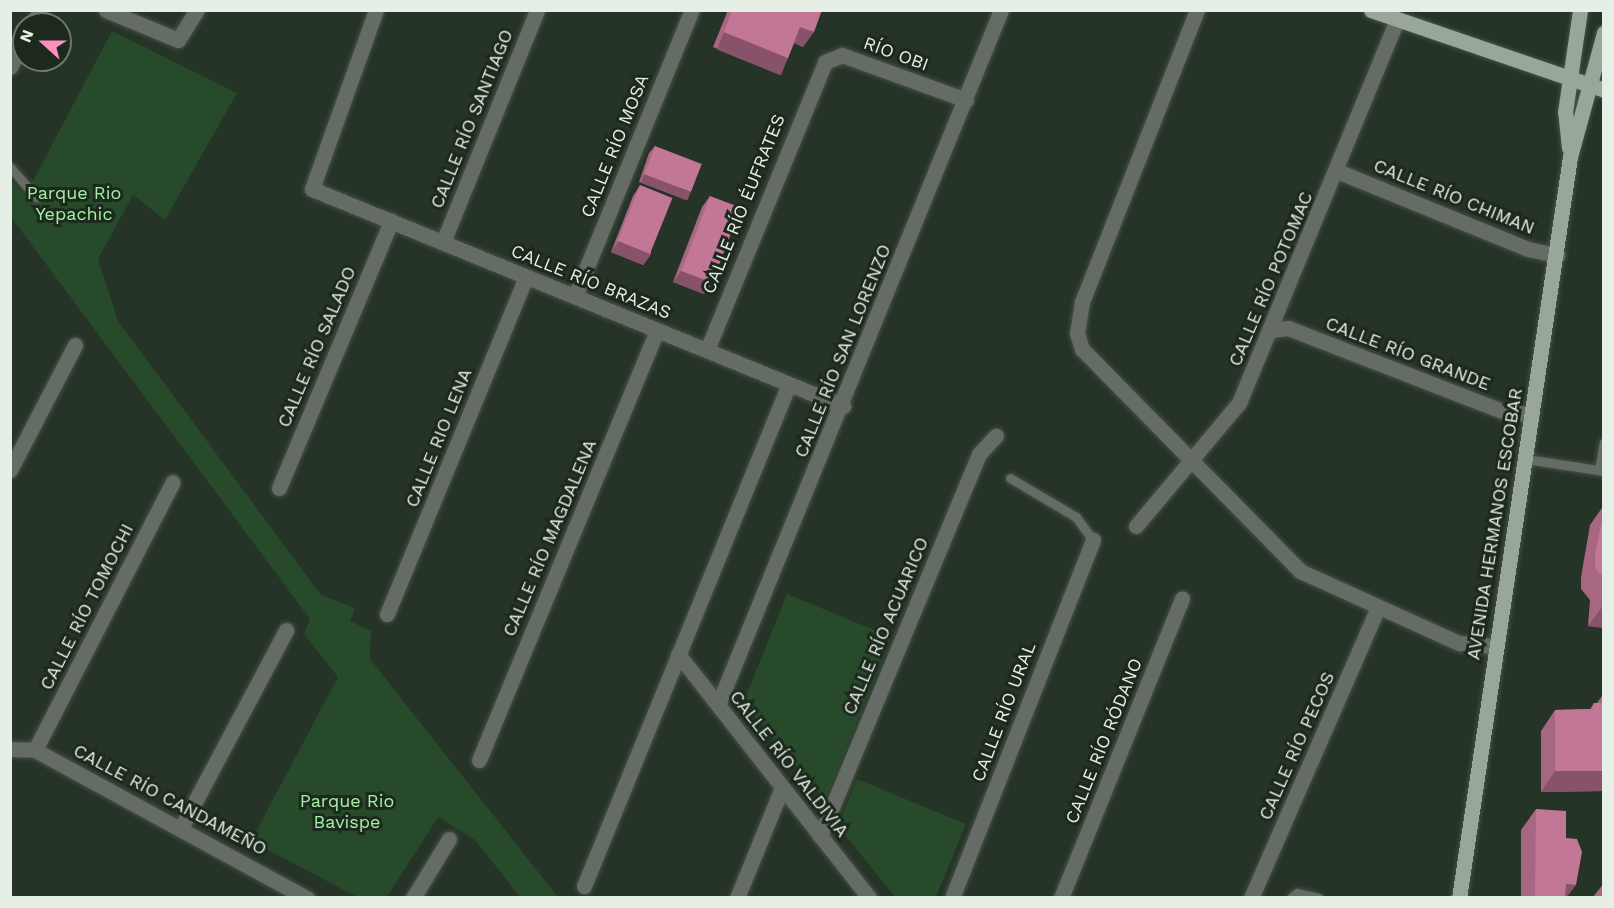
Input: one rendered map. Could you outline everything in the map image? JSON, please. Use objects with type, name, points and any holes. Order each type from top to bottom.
[{"type":"main road","points":[[1371,10],[1604,90]]},
{"type":"main road","name":"AVENIDA HERMANOS ESCOBAR","points":[[1570,156],[1568,78],[1580,10]]},
{"type":"main road","name":"AVENIDA HERMANOS ESCOBAR","points":[[1459,897],[1494,646],[1526,459],[1570,156],[1604,33]]},
{"type":"street","points":[[106,10],[178,40],[197,10]]},
{"type":"street","name":"CALLE RÍO BRAZAS","points":[[376,10],[311,182],[312,189],[843,406]]},
{"type":"street","name":"CALLE RÍO SANTIAGO","points":[[443,242],[537,10]]},
{"type":"street","name":"CALLE RÍO MOSA","points":[[575,297],[692,10]]},
{"type":"street","name":"CALLE RÍO SAN LORENZO","points":[[718,705],[843,406],[1001,10]]},
{"type":"street","points":[[1197,10],[1077,317],[1077,333],[1091,362],[1300,571],[1377,610],[1459,644],[1494,646]]},
{"type":"street","name":"CALLE RÍO POTOMAC","points":[[1136,526],[1192,465],[1239,403],[1337,171],[1397,20]]},
{"type":"street","name":"RÍO OBI","points":[[818,73],[825,62],[842,55],[966,100]]},
{"type":"street","name":"CALLE RÍO ÉUFRATES","points":[[707,350],[818,73]]},
{"type":"street","name":"CALLE RÍO CHIMAN","points":[[1337,171],[1528,249],[1557,255]]},
{"type":"street","name":"CALLE RÍO SALADO","points":[[279,488],[391,221]]},
{"type":"street","name":"CALLE RIO LENA","points":[[387,614],[526,277]]},
{"type":"street","name":"CALLE RÍO GRANDE","points":[[1270,330],[1288,328],[1505,412],[1532,414]]},
{"type":"street","name":"CALLE RÍO MAGDALENA","points":[[479,760],[657,331]]},
{"type":"street","points":[[10,470],[75,345]]},
{"type":"street","name":"CALLE RÍO SAN LORENZO","points":[[584,886],[789,384]]},
{"type":"street","name":"CALLE RÍO ACUARICO","points":[[820,836],[979,454],[996,436]]},
{"type":"street","name":"CALLE RÍO TOMOCHI","points":[[35,750],[173,482]]},
{"type":"street","name":"CALLE RÍO URAL","points":[[952,897],[1093,540]]},
{"type":"street","name":"CALLE RÍO RÓDANO","points":[[1061,897],[1182,599]]},
{"type":"street","name":"CALLE RÍO PECOS","points":[[1251,897],[1377,610]]},
{"type":"street","points":[[182,826],[286,630]]},
{"type":"street","name":"CALLE RÍO VALDIVIA","points":[[678,654],[869,897]]},
{"type":"street","name":"CALLE RÍO CANDAMEÑO","points":[[10,749],[35,750],[182,826],[307,897]]},
{"type":"street","points":[[738,897],[782,788]]},
{"type":"street","points":[[413,897],[449,839]]},
{"type":"lane","points":[[10,167],[36,197]]},
{"type":"lane","points":[[1526,459],[1601,470],[1604,442]]},
{"type":"lane","points":[[1010,478],[1076,516],[1093,540]]},
{"type":"lane","points":[[1291,897],[1297,892],[1318,897]]},
{"type":"green space","points":[[112,31],[237,93],[165,220],[133,195],[98,259],[118,321],[321,595],[355,608],[350,621],[371,631],[370,659],[558,897],[520,897],[475,840],[438,817],[387,897],[357,897],[251,841],[338,677],[304,634],[310,619],[11,217],[10,179],[25,196]]},
{"type":"green space","points":[[787,594],[891,637],[825,800],[743,703]]},
{"type":"green space","points":[[857,779],[966,824],[936,897],[895,897],[838,826]]},
{"type":"building","points":[[732,10],[822,10],[814,32],[800,27],[788,58],[724,32]]},
{"type":"building","points":[[655,146],[702,164],[691,192],[644,174]]},
{"type":"building","points":[[640,185],[672,198],[650,254],[618,241]]},
{"type":"building","points":[[710,196],[741,208],[712,283],[681,271]]},
{"type":"building","points":[[1604,509],[1604,578],[1595,568],[1595,556]]},
{"type":"building","points":[[1594,703],[1604,703],[1604,771],[1555,771],[1555,710],[1592,709]]},
{"type":"building","points":[[1536,809],[1566,811],[1566,838],[1577,839],[1582,852],[1576,885],[1566,884],[1565,897],[1535,897]]},
{"type":"park label","name":"Parque Rio Yepachic","points":[[74,204]]},
{"type":"park label","name":"Parque Rio Bavispe","points":[[347,812]]}]
